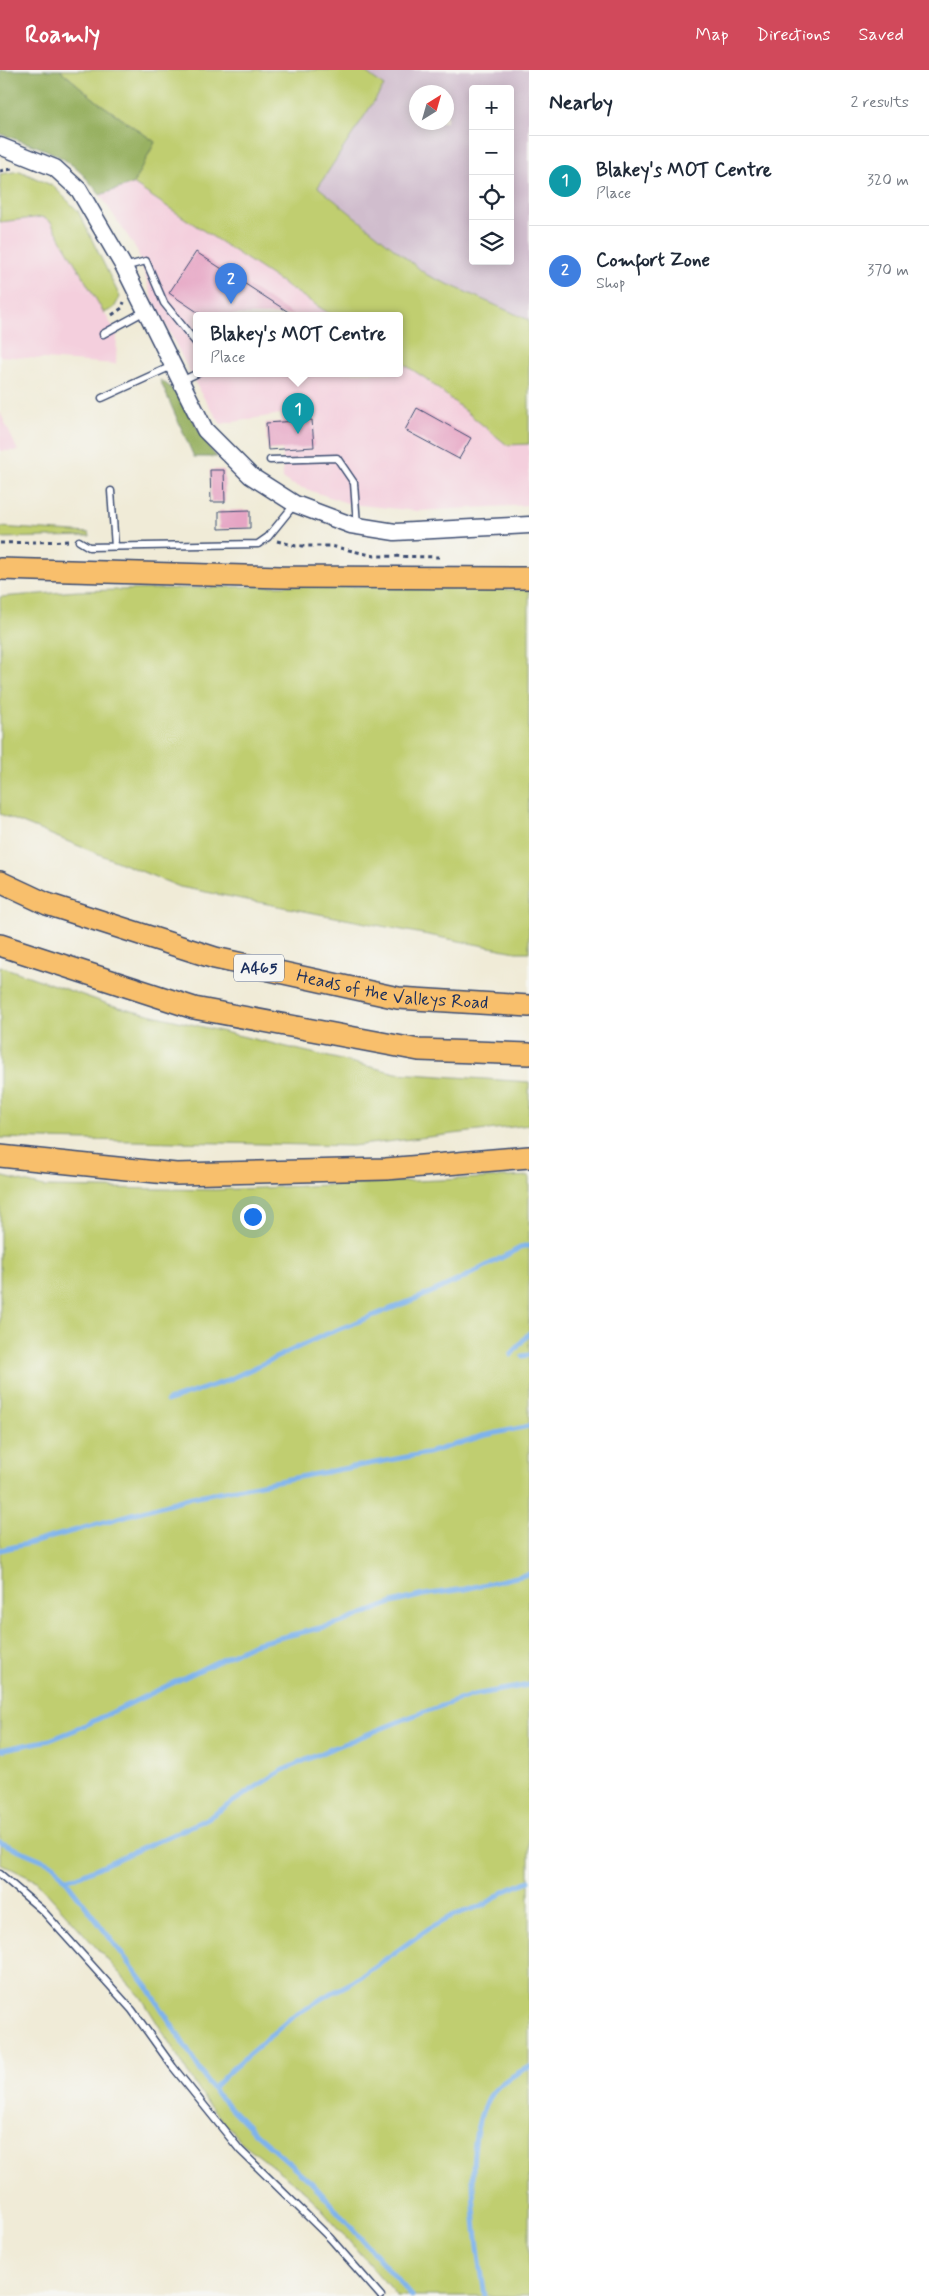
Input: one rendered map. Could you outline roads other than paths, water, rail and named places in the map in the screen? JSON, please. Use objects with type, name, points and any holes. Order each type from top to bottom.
[{"type":"highway","points":[[0,569],[281,577],[529,578]]},
{"type":"highway","name":"Heads of the Valleys Road","points":[[0,882],[46,904],[215,958],[398,998],[529,1006]]},
{"type":"highway","points":[[0,945],[194,1008],[419,1050],[529,1054]]},
{"type":"highway","points":[[0,1156],[176,1174],[386,1170],[529,1157]]},
{"type":"street","points":[[0,146],[19,162]]},
{"type":"street","points":[[0,160],[55,168],[79,190],[124,267],[205,430],[251,476],[295,504],[357,526],[395,532],[529,525]]},
{"type":"lane","points":[[124,267],[146,261],[164,303],[193,339]]},
{"type":"lane","points":[[103,334],[145,311]]},
{"type":"lane","points":[[102,398],[172,366]]},
{"type":"lane","points":[[180,382],[193,376]]},
{"type":"lane","points":[[270,460],[337,458],[354,483],[357,526]]},
{"type":"lane","points":[[111,491],[115,547]]},
{"type":"lane","points":[[79,541],[89,547],[258,544],[268,537],[295,504]]},
{"type":"lane","points":[[0,1874],[49,1918],[132,2010],[173,2067],[240,2150],[330,2238],[381,2296]]},
{"type":"waterway","points":[[167,1401],[226,1381],[324,1335],[423,1296],[461,1279],[524,1246],[529,1246]]},
{"type":"waterway","points":[[511,1355],[529,1333]]},
{"type":"waterway","points":[[522,1356],[529,1355]]},
{"type":"waterway","points":[[0,1550],[31,1543],[192,1497],[428,1453],[482,1436],[529,1426]]},
{"type":"waterway","points":[[0,1750],[50,1740],[75,1730],[254,1644],[340,1623],[392,1603],[423,1595],[465,1589],[529,1574]]},
{"type":"waterway","points":[[66,1879],[77,1877],[208,1818],[281,1771],[326,1751],[410,1717],[473,1695],[529,1685]]},
{"type":"waterway","points":[[0,1842],[54,1865],[149,1989],[212,2089],[251,2129],[312,2183],[412,2296]]},
{"type":"waterway","points":[[212,2089],[232,2069],[291,2018],[324,1997],[353,1982],[428,1929],[454,1915],[484,1905],[505,1891],[529,1881]]},
{"type":"waterway","points":[[485,2296],[475,2225],[473,2171],[479,2123],[486,2103],[494,2091],[510,2078],[529,2067]]},
{"type":"place","name":"Comfort Zone","points":[[231,304]]},
{"type":"place","name":"Blakey's MOT Centre","points":[[298,434]]}]
